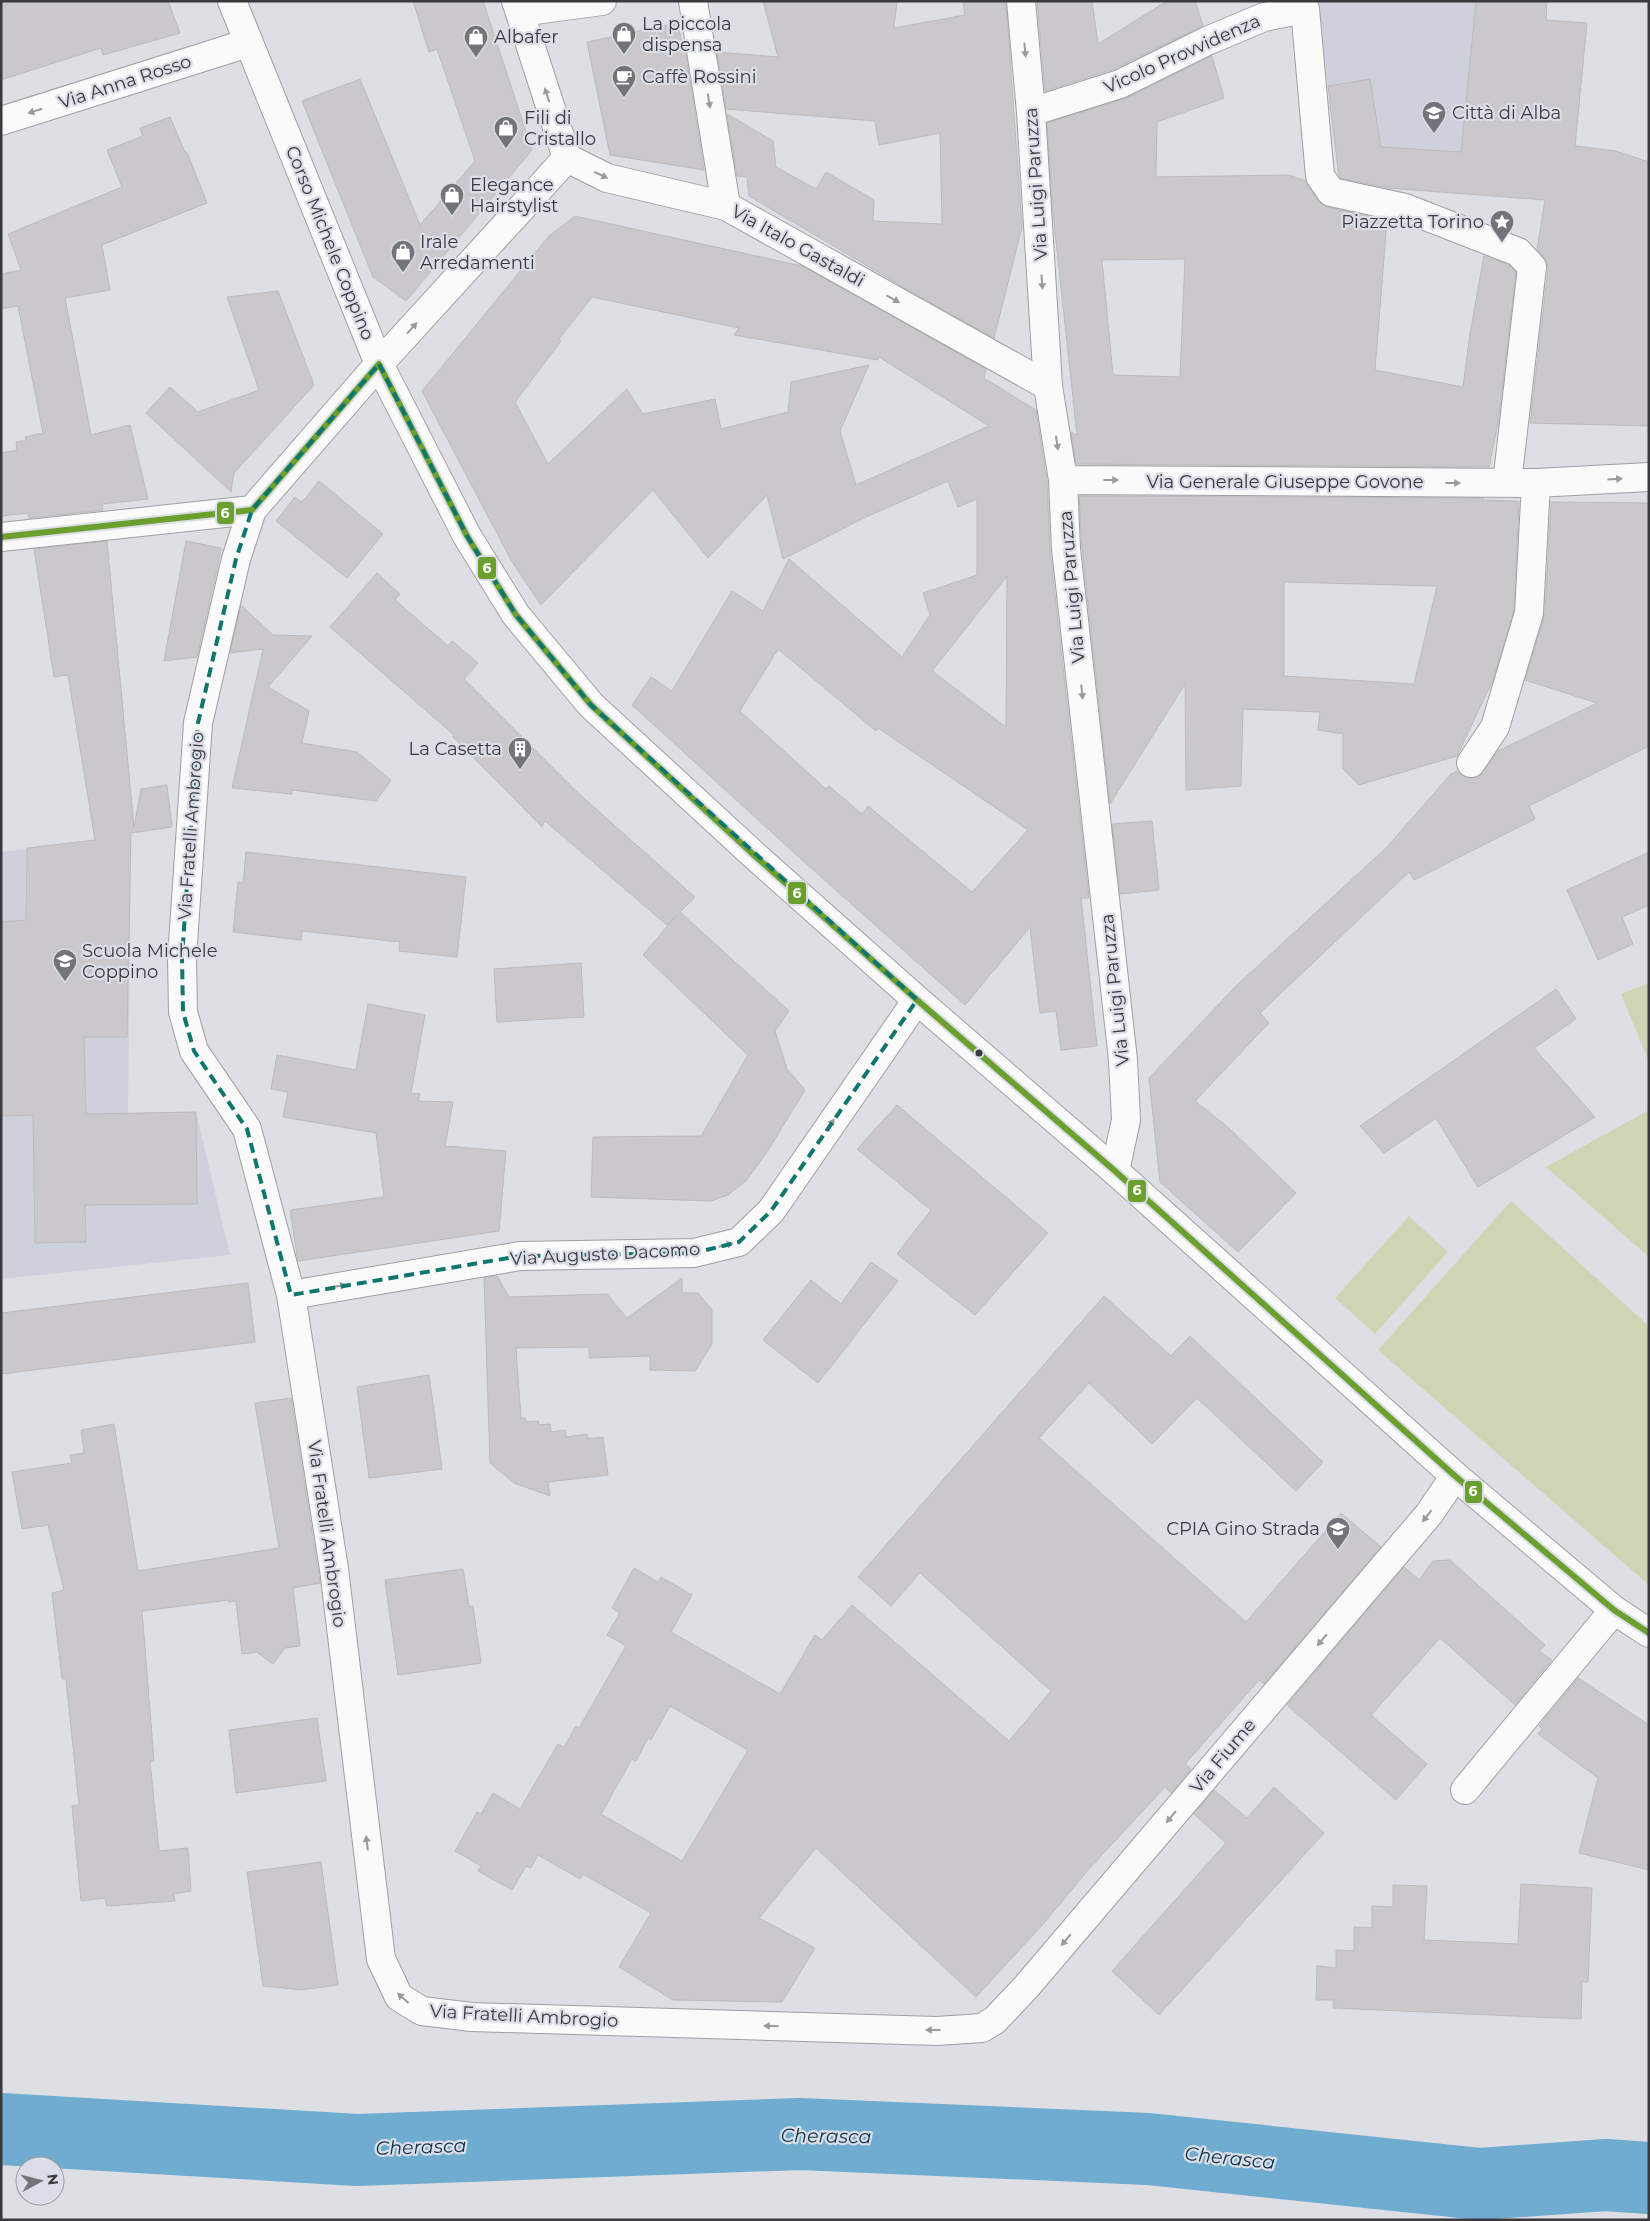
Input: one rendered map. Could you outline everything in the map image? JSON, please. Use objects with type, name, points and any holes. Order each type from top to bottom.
[{"type":"street","name":"Corso Michele Coppino","points":[[232,1],[379,364],[467,536],[516,614],[591,705],[917,1000],[1115,1171],[1455,1476],[1614,1610],[1649,1633]]},
{"type":"street","points":[[1,537],[252,510],[379,364],[567,158],[518,7],[602,1]]},
{"type":"street","points":[[693,1],[726,206]]},
{"type":"street","name":"Via Luigi Paruzza","points":[[1021,1],[1031,112],[1048,386],[1063,480],[1066,549],[1123,1060],[1126,1120],[1115,1171]]},
{"type":"street","name":"Vicolo Provvidenza","points":[[1031,112],[1120,84],[1207,40],[1264,16],[1304,5],[1320,176],[1331,192],[1405,208],[1518,252],[1532,267],[1507,483]]},
{"type":"street","name":"Via Anna Rosso","points":[[1,122],[248,43]]},
{"type":"street","name":"Via Italo Gastaldi","points":[[567,158],[607,178],[726,206],[1048,386]]},
{"type":"street","name":"Via Generale Giuseppe Govone","points":[[1063,480],[1507,483],[1649,477]]},
{"type":"street","points":[[1471,763],[1495,726],[1529,613],[1536,482]]},
{"type":"street","name":"Via Fratelli Ambrogio","points":[[252,510],[236,559],[198,723],[182,958],[183,1012],[194,1052],[247,1129],[291,1294],[334,1569],[382,1959],[399,1997],[422,2011],[472,2017],[937,2031],[982,2028]]},
{"type":"street","name":"Via Augusto Dacomo","points":[[291,1294],[520,1256],[694,1253],[740,1242],[771,1211],[917,1000]]},
{"type":"street","name":"Via Fiume","points":[[982,2028],[995,2020],[1027,1986],[1430,1514],[1455,1476]]},
{"type":"street","points":[[1465,1790],[1614,1610]]},
{"type":"highlighted area","points":[[379,364],[467,536],[516,615],[591,705],[917,1000],[771,1211],[739,1242],[694,1253],[520,1256],[291,1295],[247,1129],[194,1051],[183,1012],[182,958],[198,723],[236,559],[252,510]]},
{"type":"shaded area","name":"Città di Alba","points":[[1318,1],[1547,1],[1529,199],[1361,186],[1360,182],[1339,182]]},
{"type":"shaded area","name":"Scuola Michele Coppino","points":[[131,836],[128,1113],[196,1112],[230,1255],[1,1279],[1,852]]},
{"type":"green space","points":[[1649,983],[1649,1062],[1621,994]]},
{"type":"green space","points":[[1649,1110],[1649,1257],[1546,1167]]},
{"type":"green space","points":[[1511,1201],[1649,1326],[1649,1585],[1378,1350]]},
{"type":"green space","points":[[1409,1216],[1448,1252],[1375,1334],[1335,1298]]},
{"type":"building","points":[[1,1],[168,1],[180,33],[103,55],[101,48],[1,80]]},
{"type":"building","points":[[413,1],[483,1],[532,150],[406,301],[373,277],[302,101],[360,79],[420,225],[475,161],[437,49],[429,52]]},
{"type":"building","points":[[763,1],[897,1],[894,28],[965,15],[963,1],[1006,1],[1022,227],[994,338],[908,290],[749,196],[747,177],[737,176],[727,114],[773,141],[776,167],[816,189],[826,172],[874,200],[873,221],[942,224],[940,133],[879,145],[875,121],[726,109],[717,52],[778,57]]},
{"type":"building","points":[[1037,1],[1092,1],[1098,44],[1167,1],[1195,1],[1203,26],[1114,69],[1045,91]]},
{"type":"building","points":[[1476,1],[1547,1],[1546,20],[1587,23],[1575,146],[1616,151],[1649,162],[1649,426],[1530,423],[1548,269],[1547,262],[1537,250],[1545,200],[1388,188],[1340,178],[1339,176],[1328,86],[1370,79],[1381,147],[1461,152]]},
{"type":"building","points":[[678,23],[683,50],[685,50],[704,170],[610,155],[587,42]]},
{"type":"building","points":[[1212,56],[1224,98],[1157,122],[1156,177],[1289,175],[1306,181],[1318,201],[1327,207],[1387,220],[1375,370],[1463,387],[1470,333],[1484,256],[1509,265],[1516,272],[1498,423],[1489,467],[1076,464],[1071,432],[1077,435],[1052,204],[1047,123],[1127,98]],"holes":[[[1185,259],[1180,377],[1113,375],[1102,260]]]},
{"type":"building","points":[[170,117],[185,152],[187,152],[207,203],[102,245],[110,290],[65,298],[91,435],[130,425],[148,499],[102,504],[103,510],[29,518],[28,513],[1,516],[1,453],[17,450],[16,442],[26,440],[25,437],[43,433],[18,306],[1,309],[1,274],[21,270],[8,234],[122,187],[107,150],[143,136],[140,128]]},
{"type":"building","points":[[575,216],[802,266],[986,369],[984,378],[1036,410],[1047,482],[1050,551],[1089,898],[1081,898],[1097,1046],[1061,1050],[1056,1011],[1040,1013],[1030,927],[965,1005],[632,705],[651,677],[672,691],[732,591],[763,611],[789,559],[902,657],[930,615],[923,593],[977,575],[977,499],[958,507],[948,481],[866,517],[783,559],[767,495],[708,558],[653,490],[541,605],[511,560],[422,391],[549,236]],"holes":[[[592,297],[739,328],[734,335],[878,360],[879,357],[989,426],[856,485],[840,431],[869,365],[791,382],[788,412],[721,429],[715,399],[643,414],[627,389],[548,464],[515,402],[561,341],[559,339]],[[1007,576],[1006,727],[932,671]],[[778,649],[876,731],[878,728],[1028,830],[972,892],[868,806],[862,814],[829,786],[826,789],[740,711]]]},
{"type":"building","points":[[278,291],[314,385],[234,473],[231,492],[146,413],[170,387],[198,412],[259,390],[227,297]]},
{"type":"building","points":[[319,481],[383,534],[347,578],[276,521],[295,497],[302,502]]},
{"type":"building","points":[[1079,496],[1483,498],[1483,500],[1519,501],[1514,610],[1493,680],[1457,756],[1359,785],[1343,769],[1343,734],[1318,730],[1320,712],[1243,709],[1241,786],[1186,790],[1185,684],[1110,804],[1082,548]],"holes":[[[1284,582],[1437,586],[1414,684],[1284,676]]]},
{"type":"building","points":[[1551,502],[1649,503],[1649,746],[1529,806],[1535,819],[1414,880],[1409,872],[1260,1013],[1269,1023],[1195,1101],[1230,1129],[1296,1193],[1238,1252],[1160,1182],[1149,1078],[1236,986],[1387,847],[1451,774],[1457,771],[1463,776],[1470,778],[1478,777],[1498,751],[1597,703],[1525,680],[1545,614]]},
{"type":"building","name":"Scuola Michele Coppino","points":[[107,541],[134,827],[141,789],[167,785],[172,827],[131,833],[127,1037],[84,1037],[86,1114],[196,1112],[197,1204],[85,1205],[86,1242],[35,1243],[33,1115],[1,1116],[1,922],[26,920],[27,848],[95,840],[68,675],[54,677],[34,549]]},
{"type":"building","points":[[186,541],[221,548],[197,657],[164,661]]},
{"type":"building","points":[[377,573],[400,594],[395,600],[448,646],[452,641],[478,663],[464,679],[577,792],[695,897],[680,912],[789,1011],[775,1031],[787,1069],[805,1090],[767,1152],[746,1181],[728,1195],[711,1201],[591,1197],[593,1137],[701,1136],[748,1055],[643,955],[676,916],[667,925],[545,821],[542,827],[453,737],[454,735],[330,627]]},
{"type":"building","points":[[241,605],[273,635],[312,636],[268,687],[309,711],[302,743],[357,752],[391,780],[376,801],[292,790],[292,794],[232,788],[263,649],[230,653]]},
{"type":"building","points":[[1152,821],[1159,890],[1120,894],[1112,824]]},
{"type":"building","points":[[246,852],[466,877],[457,957],[399,951],[400,942],[302,931],[301,940],[233,932],[238,882],[243,883]]},
{"type":"building","points":[[1649,852],[1649,905],[1622,917],[1633,944],[1598,960],[1567,890]]},
{"type":"building","points":[[581,963],[584,1017],[497,1022],[494,969]]},
{"type":"building","points":[[1556,989],[1576,1019],[1534,1048],[1595,1117],[1478,1187],[1436,1118],[1384,1153],[1360,1126]]},
{"type":"building","points":[[368,1004],[425,1015],[411,1093],[420,1094],[418,1101],[453,1102],[445,1146],[506,1151],[499,1231],[298,1261],[290,1210],[384,1197],[376,1133],[283,1117],[288,1092],[271,1089],[277,1055],[356,1070]]},
{"type":"building","points":[[897,1105],[1048,1233],[975,1315],[897,1254],[931,1210],[857,1149]]},
{"type":"building","points":[[871,1262],[898,1281],[818,1383],[763,1340],[811,1280],[841,1304]]},
{"type":"building","points":[[497,1276],[509,1297],[607,1294],[627,1318],[682,1278],[682,1293],[698,1293],[712,1310],[712,1344],[695,1371],[650,1370],[650,1356],[589,1358],[589,1347],[516,1348],[521,1418],[525,1418],[526,1422],[538,1421],[539,1425],[550,1424],[551,1432],[565,1430],[566,1437],[587,1434],[588,1439],[603,1437],[608,1475],[548,1482],[550,1496],[514,1483],[490,1463],[484,1278]]},
{"type":"building","points":[[248,1283],[255,1342],[1,1374],[1,1313]]},
{"type":"building","points":[[1104,1296],[1171,1356],[1190,1336],[1323,1462],[1296,1491],[1197,1398],[1152,1444],[1089,1383],[1039,1438],[1246,1622],[1341,1513],[1381,1547],[1264,1684],[1259,1680],[1185,1764],[1191,1769],[1171,1793],[1165,1787],[1088,1870],[1045,1922],[976,1997],[816,1848],[759,1918],[815,1948],[782,2002],[673,2000],[619,1967],[651,1913],[583,1874],[580,1879],[538,1855],[531,1868],[526,1866],[512,1890],[478,1871],[481,1866],[455,1851],[477,1812],[481,1814],[493,1793],[520,1809],[558,1744],[564,1747],[576,1726],[579,1728],[626,1646],[607,1635],[620,1613],[612,1608],[634,1568],[658,1582],[661,1577],[692,1595],[671,1632],[780,1694],[815,1635],[822,1640],[852,1605],[1009,1741],[1051,1691],[920,1573],[891,1606],[858,1577]],"holes":[[[670,1706],[748,1750],[682,1861],[601,1814],[632,1759],[636,1761],[648,1738],[651,1740]]]},
{"type":"building","points":[[429,1375],[442,1469],[369,1478],[357,1387]]},
{"type":"building","points":[[291,1398],[320,1583],[293,1588],[300,1646],[285,1648],[273,1664],[257,1652],[242,1654],[236,1601],[229,1602],[229,1600],[142,1611],[154,1761],[150,1761],[159,1851],[188,1848],[191,1891],[174,1894],[175,1901],[107,1906],[105,1898],[81,1901],[72,1806],[79,1805],[66,1679],[62,1679],[52,1593],[64,1590],[48,1525],[22,1529],[12,1472],[72,1463],[70,1455],[84,1453],[81,1430],[114,1424],[138,1571],[279,1548],[255,1403]]},
{"type":"building","points":[[1450,1560],[1545,1645],[1539,1651],[1552,1660],[1515,1705],[1440,1638],[1371,1715],[1427,1764],[1396,1800],[1287,1705],[1404,1567],[1419,1580],[1433,1561]]},
{"type":"building","points":[[463,1569],[469,1607],[473,1606],[481,1663],[398,1675],[385,1580]]},
{"type":"building","points":[[1578,1678],[1649,1725],[1649,1870],[1579,1853],[1598,1778],[1538,1734],[1542,1729],[1539,1726]]},
{"type":"building","points":[[317,1718],[326,1781],[236,1793],[229,1730]]},
{"type":"building","points":[[1274,1787],[1324,1833],[1159,2015],[1112,1971],[1226,1843],[1194,1814],[1214,1790],[1247,1818]]},
{"type":"building","points":[[321,1862],[338,1985],[301,1990],[263,1986],[247,1872]]},
{"type":"building","points":[[1521,1884],[1592,1888],[1588,1982],[1582,1982],[1581,2019],[1333,2008],[1334,2000],[1316,2000],[1317,1966],[1336,1968],[1336,1950],[1354,1951],[1354,1927],[1372,1928],[1372,1906],[1393,1907],[1393,1885],[1427,1886],[1424,1940],[1518,1944]]},
{"type":"waterway","name":"Cherasca","points":[[1,2129],[357,2150],[800,2134],[1148,2149],[1480,2184],[1606,2175],[1649,2178]]},
{"type":"transit line","name":"6","points":[[1,537],[252,510],[379,364],[467,536],[516,615],[591,705],[755,856],[917,1000],[1115,1171],[1455,1476],[1614,1610],[1649,1633]]},
{"type":"place","name":"La piccola dispensa","points":[[624,55]]},
{"type":"place","name":"Albafer","points":[[476,58]]},
{"type":"place","name":"Caffè Rossini","points":[[624,98]]},
{"type":"place","name":"Città di Alba","points":[[1434,134]]},
{"type":"place","name":"Fili di Cristallo","points":[[506,149]]},
{"type":"place","name":"Elegance Hairstylist","points":[[452,216]]},
{"type":"place","name":"Piazzetta Torino","points":[[1502,243]]},
{"type":"place","name":"Irale Arredamenti","points":[[403,273]]},
{"type":"place","name":"La Casetta","points":[[520,770]]},
{"type":"place","name":"Scuola Michele Coppino","points":[[65,982]]},
{"type":"place","name":"CPIA Gino Strada","points":[[1338,1550]]}]
